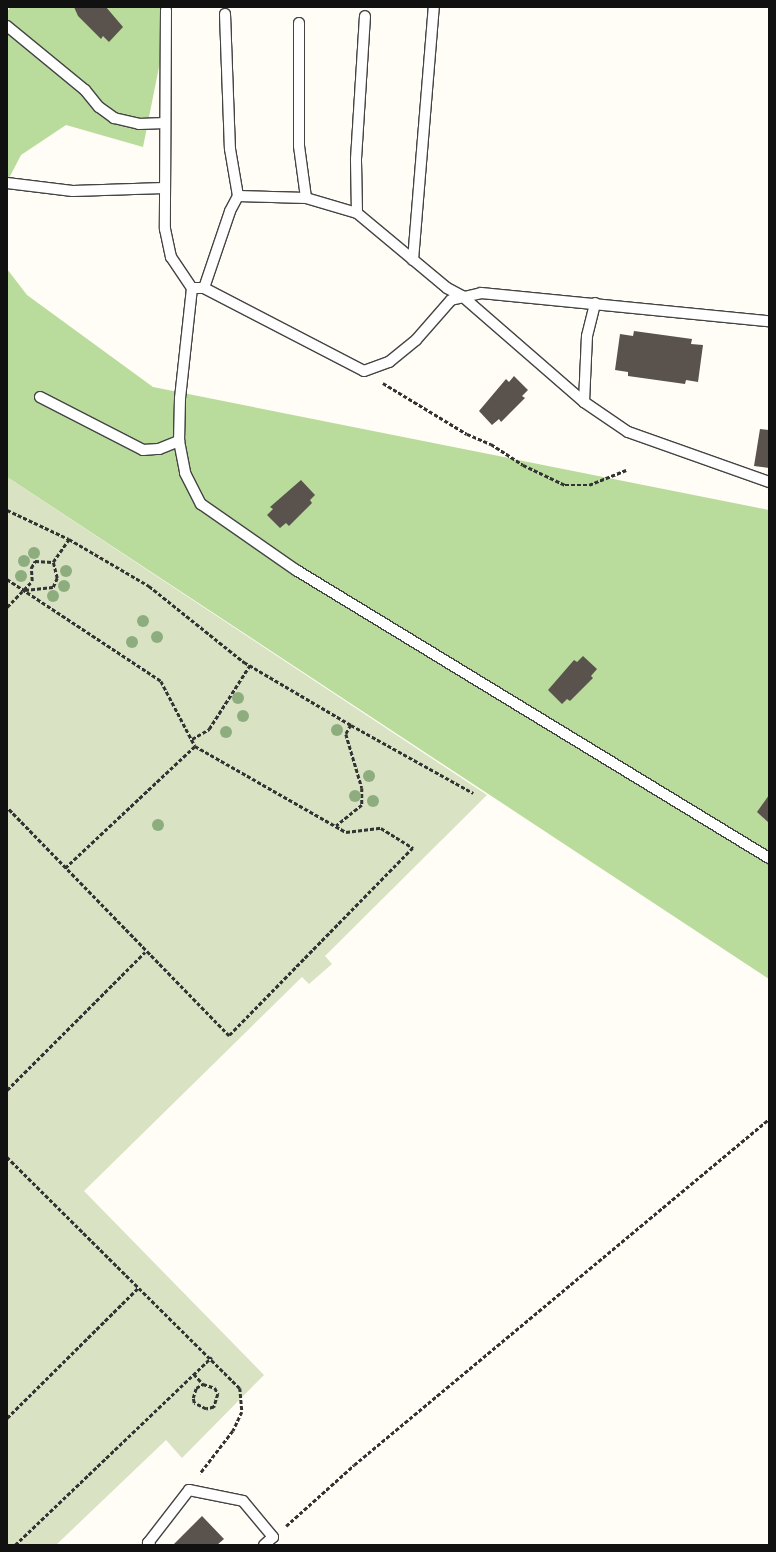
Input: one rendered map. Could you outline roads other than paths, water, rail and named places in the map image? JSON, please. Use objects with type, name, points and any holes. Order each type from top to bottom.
[{"type":"lane","points":[[413,260],[434,7]]},
{"type":"lane","points":[[166,10],[164,188],[167,246],[192,288],[180,398],[179,441],[185,473],[201,504],[296,570],[769,858]]},
{"type":"lane","points":[[204,288],[230,211],[238,196],[230,149],[225,14]]},
{"type":"lane","points":[[357,213],[356,159],[365,16]]},
{"type":"lane","points":[[299,23],[299,146],[306,198]]},
{"type":"lane","points":[[7,26],[85,90],[99,107],[114,118],[139,124],[165,123]]},
{"type":"lane","points":[[7,183],[73,191],[164,188]]},
{"type":"lane","points":[[238,196],[306,198],[357,213],[447,288],[462,296],[584,402],[628,432],[769,482]]},
{"type":"lane","points":[[192,288],[204,288],[364,371],[389,362],[416,340],[451,300],[462,296],[481,294],[595,303],[769,322]]},
{"type":"lane","points":[[584,402],[587,336],[595,303]]},
{"type":"lane","points":[[40,397],[143,450],[159,450],[179,441]]},
{"type":"lane","points":[[150,1545],[148,1543],[188,1490],[243,1501],[273,1537],[264,1545]]}]
